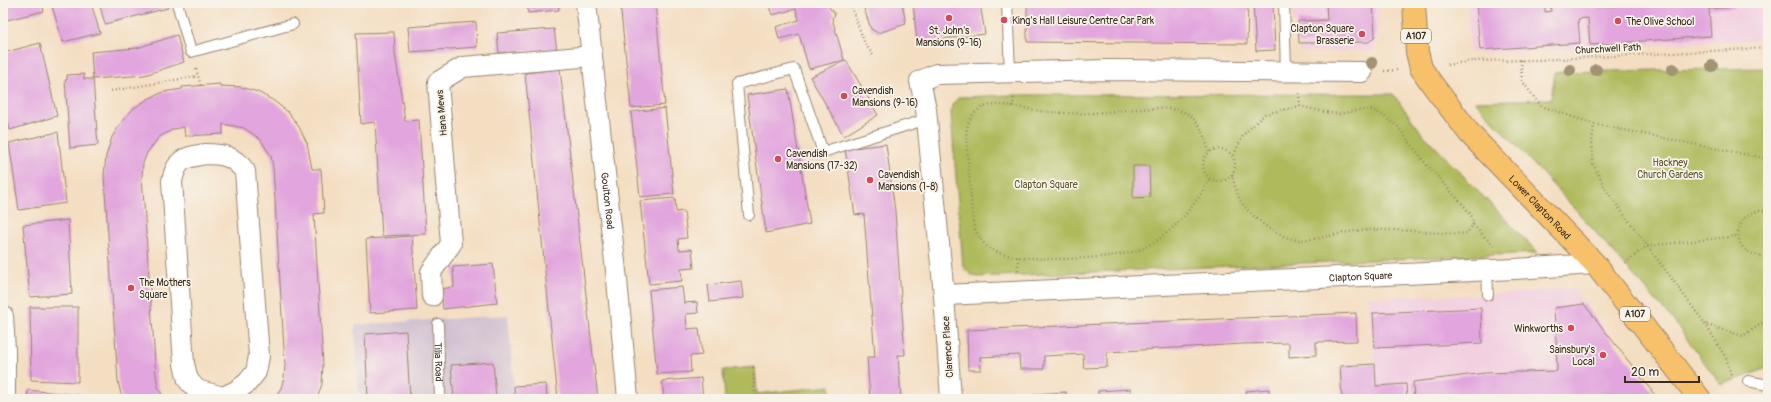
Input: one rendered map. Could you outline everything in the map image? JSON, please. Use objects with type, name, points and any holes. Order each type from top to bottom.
[{"type":"main road","name":"Lower Clapton Road","points":[[1414,3],[1417,52],[1421,68],[1428,79],[1470,134],[1595,264],[1700,399]]},
{"type":"street","name":"Goulton Road","points":[[586,3],[617,280],[628,399]]},
{"type":"street","name":"Hana Mews","points":[[432,296],[431,272],[451,244],[438,82],[464,67],[592,56]]},
{"type":"street","points":[[944,295],[927,119],[920,81],[936,74],[1108,70],[1362,72]]},
{"type":"street","points":[[205,154],[216,154],[236,160],[244,171],[259,356],[256,372],[247,383],[223,398],[197,390],[188,380],[184,364],[172,181],[175,169],[184,158],[205,154]]},
{"type":"street","name":"Clapton Square","points":[[944,295],[1595,264]]},
{"type":"street","name":"Clarence Place","points":[[944,295],[951,399]]},
{"type":"street","points":[[3,316],[6,350],[5,399]]},
{"type":"lane","points":[[177,3],[191,52],[293,24]]},
{"type":"lane","points":[[1007,3],[1010,72]]},
{"type":"lane","points":[[1284,3],[1286,71]]},
{"type":"lane","points":[[749,216],[737,84],[794,69],[823,152],[927,119]]},
{"type":"lane","points":[[1486,270],[1488,295]]},
{"type":"lane","name":"Tilia Road","points":[[438,324],[440,399]]},
{"type":"lane","points":[[1748,381],[1768,385]]},
{"type":"path","points":[[850,3],[865,44],[873,55]]},
{"type":"path","name":"Churchwell Path","points":[[1449,65],[1470,61],[1521,60],[1768,48]]},
{"type":"path","points":[[1521,60],[1522,81],[1541,106],[1594,124],[1768,159]]},
{"type":"path","points":[[111,91],[198,76]]},
{"type":"path","points":[[1209,152],[1198,125],[1187,113],[1160,108],[1090,113],[1036,111],[1013,106],[988,106],[978,110],[971,116],[967,125],[966,136],[972,223],[983,243],[996,252],[1009,256],[1054,258],[1099,257],[1143,249],[1173,227],[1201,195],[1210,178]]},
{"type":"path","points":[[1232,174],[1236,189],[1245,208],[1285,237],[1297,240],[1310,240],[1363,230],[1392,230],[1456,234],[1467,233],[1472,225],[1472,217],[1465,207],[1427,164],[1398,127],[1382,114],[1371,110],[1359,110],[1338,114],[1300,106],[1265,114],[1244,134],[1233,156]]},
{"type":"path","points":[[1594,124],[1592,143],[1593,164],[1606,190],[1706,325],[1726,358],[1733,380]]},
{"type":"path","points":[[1215,148],[1222,148],[1233,156],[1235,166],[1229,178],[1220,181],[1206,175],[1202,165],[1205,156],[1209,152],[1215,148]]},
{"type":"path","points":[[1768,211],[1761,210],[1746,216],[1741,223],[1738,236],[1741,244],[1749,254],[1757,257],[1768,256]]},
{"type":"path","points":[[1620,267],[1647,246],[1738,236]]},
{"type":"path","points":[[1706,325],[1743,336],[1768,319]]},
{"type":"path","points":[[753,367],[755,399]]},
{"type":"shaded area","points":[[1290,3],[1378,3],[1379,29],[1373,51],[1301,52]]},
{"type":"shaded area","name":"The Olive School","points":[[1468,3],[1768,3],[1768,39],[1470,53]]},
{"type":"shaded area","points":[[1572,288],[1658,399],[1342,399],[1340,366],[1375,364],[1367,297],[1488,295]]},
{"type":"shaded area","points":[[508,315],[515,399],[359,399],[355,325]]},
{"type":"green space","name":"Hackney Church Gardens","points":[[1768,68],[1768,368],[1721,385],[1672,319],[1575,209],[1475,101],[1551,99],[1555,72]]},
{"type":"green space","name":"Clapton Square","points":[[1393,94],[1422,133],[1538,253],[977,277],[970,274],[963,267],[951,114],[952,105],[959,97],[1014,95]]},
{"type":"green space","points":[[755,367],[757,394],[830,386],[830,399],[725,399],[723,370]]},
{"type":"building","points":[[3,3],[42,3],[44,11],[3,21]]},
{"type":"building","points":[[51,3],[91,3],[100,33],[63,42]]},
{"type":"building","points":[[99,3],[166,3],[168,8],[105,24]]},
{"type":"building","points":[[527,3],[558,3],[559,10],[528,13]]},
{"type":"building","points":[[620,3],[655,3],[665,105],[631,108]]},
{"type":"building","points":[[768,3],[828,3],[830,9],[835,15],[832,18],[844,60],[809,69],[799,34],[779,39],[776,27],[799,20],[796,9],[772,15]]},
{"type":"building","points":[[862,3],[902,3],[906,24],[878,33],[871,29]]},
{"type":"building","name":"St. John's Mansions (9-16)","points":[[913,3],[980,3],[985,34],[917,42]]},
{"type":"building","points":[[1027,3],[1248,3],[1247,44],[1027,42]]},
{"type":"building","points":[[1253,3],[1273,3],[1275,50],[1256,51]]},
{"type":"building","points":[[1326,3],[1373,3],[1375,36],[1369,42],[1299,43],[1298,21],[1327,20]]},
{"type":"building","name":"The Olive School","points":[[1476,3],[1525,3],[1525,5],[1545,4],[1545,12],[1551,11],[1550,3],[1589,3],[1589,8],[1638,3],[1735,3],[1735,7],[1709,9],[1711,36],[1590,45],[1588,18],[1578,19],[1580,43],[1480,50]]},
{"type":"building","points":[[476,22],[477,47],[410,52],[408,27]]},
{"type":"building","points":[[554,29],[557,50],[499,53],[497,33]]},
{"type":"building","points":[[394,32],[395,53],[405,121],[419,120],[426,234],[382,236],[375,122],[361,124],[356,33]]},
{"type":"building","points":[[177,35],[184,62],[145,75],[93,79],[91,52],[137,48]]},
{"type":"building","points":[[40,43],[57,116],[10,130],[3,98],[3,53]]},
{"type":"building","name":"Cavendish Mansions (9-16)","points":[[846,60],[878,115],[844,136],[810,77]]},
{"type":"building","points":[[560,69],[598,399],[558,399],[525,73]]},
{"type":"building","points":[[84,74],[84,79],[93,79],[98,145],[70,148],[65,80],[67,80],[67,75]]},
{"type":"building","name":"The Mothers Square","points":[[220,84],[220,86],[241,87],[258,92],[274,101],[288,112],[299,127],[307,143],[312,169],[321,169],[324,213],[314,214],[323,364],[322,384],[317,399],[274,399],[281,388],[284,378],[285,365],[273,167],[271,156],[260,139],[244,128],[223,124],[223,134],[185,136],[184,127],[174,129],[159,137],[147,153],[143,163],[142,176],[156,376],[158,387],[164,399],[122,399],[118,381],[104,176],[106,156],[112,137],[123,120],[134,108],[148,99],[163,92],[182,89],[182,87]]},
{"type":"building","name":"Cavendish Mansions (17-32)","points":[[788,89],[810,224],[766,233],[747,95]]},
{"type":"building","points":[[665,108],[674,194],[640,197],[631,112]]},
{"type":"building","points":[[58,132],[66,203],[19,210],[9,143]]},
{"type":"building","points":[[886,144],[895,211],[905,355],[898,355],[901,399],[870,399],[867,357],[875,357],[864,214],[855,215],[845,149]]},
{"type":"building","points":[[1133,166],[1149,166],[1150,197],[1133,198]]},
{"type":"building","points":[[675,198],[676,212],[684,211],[687,238],[678,239],[679,250],[692,249],[694,268],[681,269],[682,281],[649,284],[640,201]]},
{"type":"building","points":[[68,220],[72,294],[30,297],[23,225]]},
{"type":"building","points":[[412,236],[417,310],[370,313],[366,239]]},
{"type":"building","points":[[493,264],[497,303],[443,309],[441,289],[454,287],[453,267]]},
{"type":"building","points":[[741,281],[743,298],[710,302],[708,285]]},
{"type":"building","points":[[682,287],[684,303],[697,302],[698,313],[686,314],[687,329],[699,328],[702,355],[690,356],[691,372],[657,374],[649,290]]},
{"type":"building","points":[[1584,304],[1658,399],[1414,399],[1413,382],[1485,373],[1557,371],[1554,308]]},
{"type":"building","points":[[30,307],[78,307],[78,382],[31,380]]},
{"type":"building","points":[[1481,308],[1482,343],[1375,348],[1373,313]]},
{"type":"building","points":[[1356,313],[1357,341],[1316,342],[1316,355],[1289,357],[1289,343],[1242,344],[1107,352],[1107,367],[1084,368],[1083,354],[1044,356],[1044,369],[1020,369],[1019,355],[980,357],[981,370],[968,370],[967,330]]},
{"type":"building","points":[[406,331],[410,399],[368,399],[365,334]]},
{"type":"building","points":[[493,362],[496,399],[454,399],[451,365]]},
{"type":"building","points":[[1375,364],[1376,386],[1406,384],[1407,399],[1342,399],[1340,366]]},
{"type":"building","points":[[701,378],[703,399],[664,399],[662,381]]},
{"type":"building","points":[[546,384],[547,399],[515,399],[514,386]]},
{"type":"building","points":[[1131,389],[1131,399],[1098,399],[1098,391]]},
{"type":"building","points":[[1269,389],[1269,399],[1247,399],[1246,391]]},
{"type":"building","points":[[28,390],[80,395],[80,399],[27,399]]},
{"type":"building","points":[[1066,392],[1067,399],[1002,399],[1002,397],[1034,396],[1034,394]]},
{"type":"place","name":"St. John's Mansions (9-16)","points":[[949,18]]},
{"type":"place","name":"King's Hall Leisure Centre Car Park","points":[[1004,20]]},
{"type":"place","name":"The Olive School","points":[[1618,21]]},
{"type":"place","name":"Clapton Square Brasserie","points":[[1362,34]]},
{"type":"place","name":"Cavendish Mansions (9-16)","points":[[844,96]]},
{"type":"place","name":"Cavendish Mansions (17-32)","points":[[778,159]]},
{"type":"place","name":"Cavendish Mansions (1-8)","points":[[870,180]]},
{"type":"place","name":"The Mothers Square","points":[[131,288]]},
{"type":"place","name":"Winkworths","points":[[1571,328]]},
{"type":"place","name":"Sainsbury's Local","points":[[1603,355]]}]
